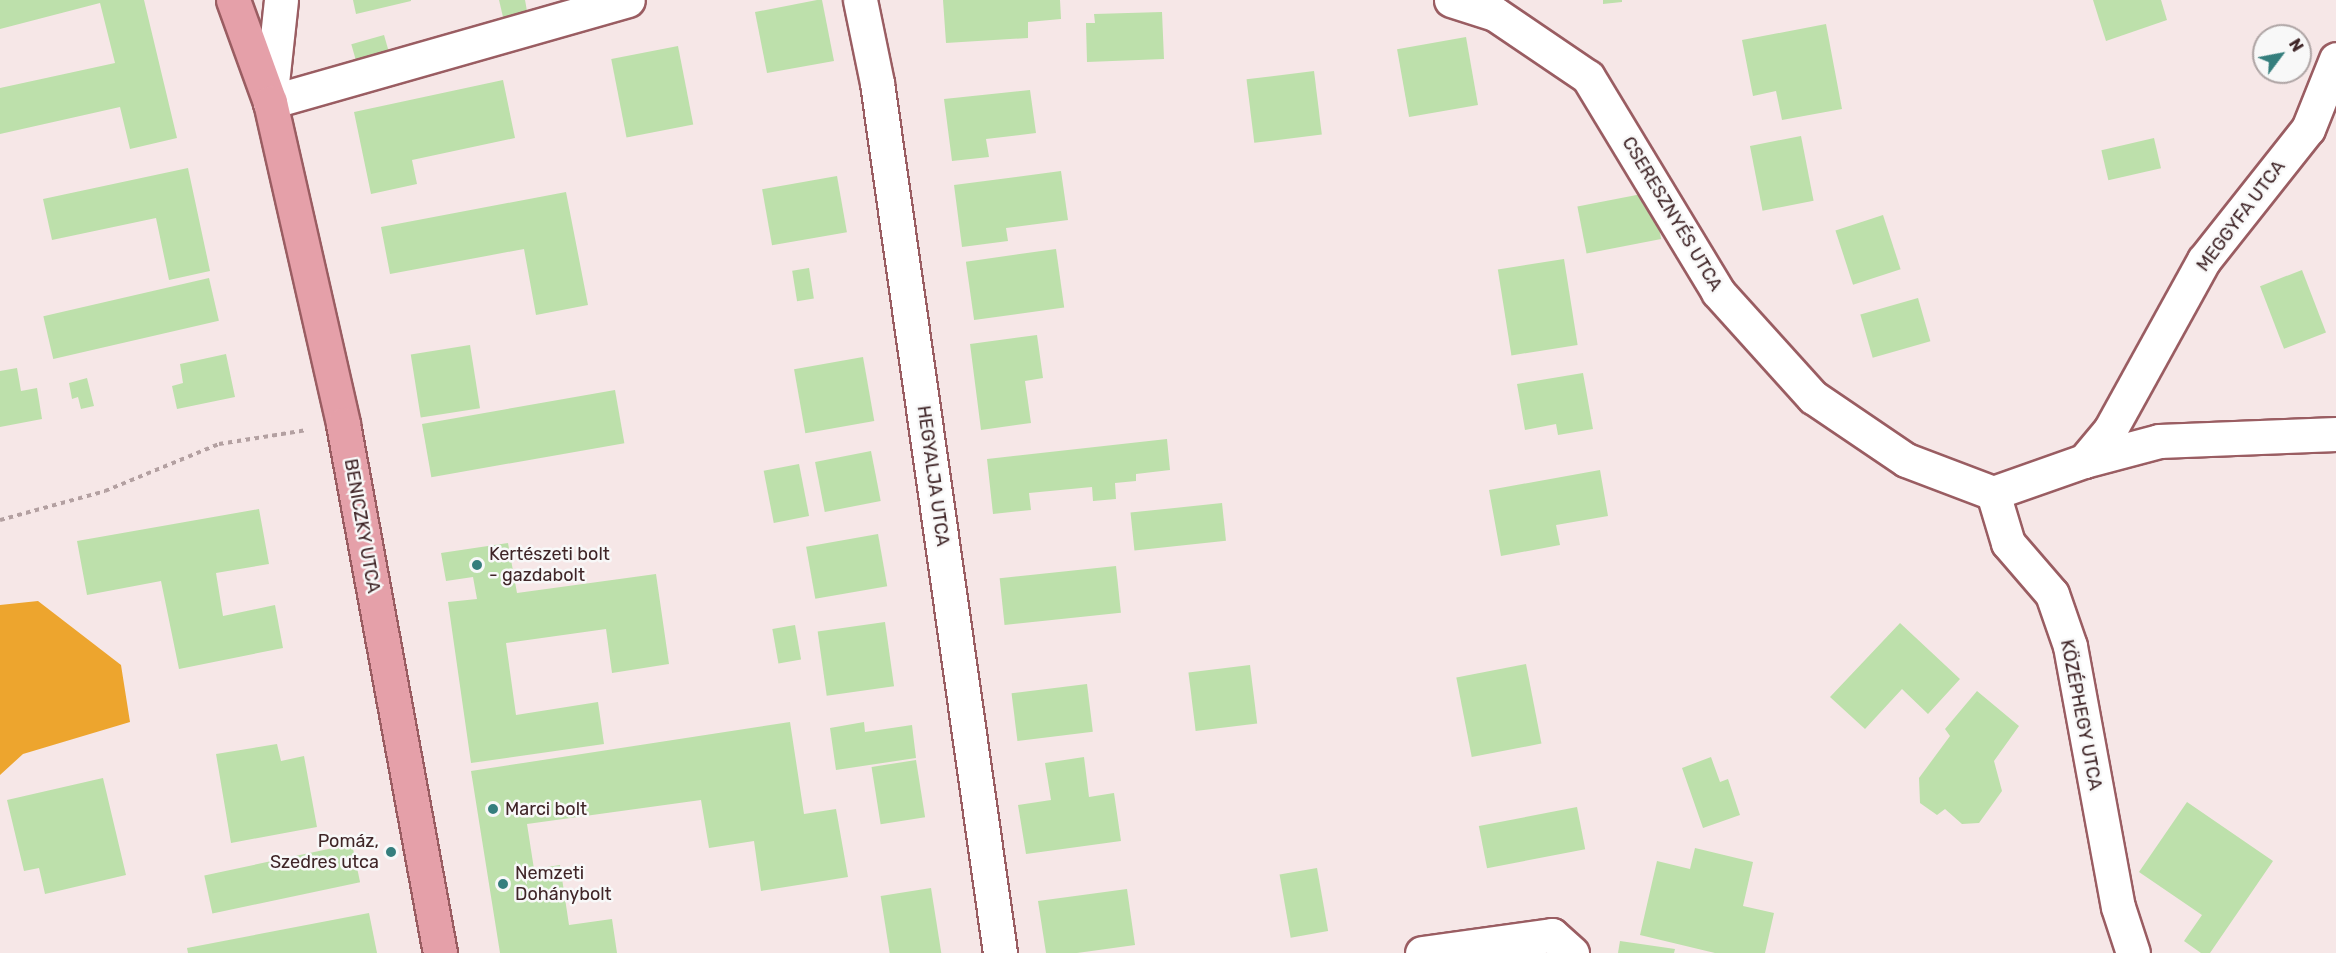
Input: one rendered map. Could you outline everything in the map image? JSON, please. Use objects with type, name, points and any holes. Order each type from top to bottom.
[{"type":"main road","name":"BENICZKY UTCA","points":[[233,0],[270,102],[343,424],[440,953]]},
{"type":"street","points":[[281,0],[270,102],[628,0]]},
{"type":"street","name":"HEGYALJA UTCA","points":[[860,0],[877,83],[1000,953]]},
{"type":"street","name":"CSERESZNYÉS UTCA","points":[[1451,0],[1495,14],[1588,77],[1718,292],[1814,397],[1906,460],[1993,493]]},
{"type":"street","name":"MEGGYFA UTCA","points":[[2084,461],[2110,430],[2204,260],[2308,129],[2336,59]]},
{"type":"street","points":[[1993,493],[2084,461],[2159,441],[2336,434]]},
{"type":"street","name":"KÖZÉPHEGY UTCA","points":[[1993,493],[2008,543],[2052,594],[2070,646],[2118,907],[2133,953]]},
{"type":"street","points":[[1422,953],[1552,935],[1572,953]]},
{"type":"path","points":[[0,520],[105,491],[219,444],[343,424]]},
{"type":"shaded area","points":[[38,601],[121,665],[130,722],[23,754],[0,775],[0,605]]},
{"type":"building","points":[[0,0],[144,0],[177,138],[130,149],[120,107],[0,134],[0,88],[115,63],[100,3],[0,29]]},
{"type":"building","points":[[353,0],[411,0],[411,1],[356,14]]},
{"type":"building","points":[[499,0],[525,0],[527,11],[503,17]]},
{"type":"building","points":[[822,0],[834,61],[767,73],[755,12]]},
{"type":"building","points":[[943,0],[1060,0],[1061,19],[1028,22],[1028,38],[946,43]]},
{"type":"building","points":[[1603,0],[1622,0],[1622,2],[1603,4]]},
{"type":"building","points":[[2093,0],[2161,0],[2167,20],[2106,41]]},
{"type":"building","points":[[1162,12],[1164,59],[1087,62],[1086,23],[1095,23],[1094,14]]},
{"type":"building","points":[[1826,24],[1842,109],[1782,120],[1776,91],[1753,96],[1742,40]]},
{"type":"building","points":[[384,35],[391,59],[358,68],[351,44]]},
{"type":"building","points":[[1466,37],[1478,105],[1409,117],[1397,49]]},
{"type":"building","points":[[678,46],[693,125],[627,138],[611,59]]},
{"type":"building","points":[[1314,71],[1322,135],[1254,143],[1247,79]]},
{"type":"building","points":[[503,80],[515,138],[412,160],[417,184],[371,194],[354,112]]},
{"type":"building","points":[[1030,90],[1036,133],[986,139],[989,157],[952,161],[944,99]]},
{"type":"building","points":[[1801,136],[1814,201],[1763,211],[1750,146]]},
{"type":"building","points":[[2154,138],[2161,168],[2108,180],[2101,150]]},
{"type":"building","points":[[188,168],[210,271],[169,280],[156,218],[52,240],[43,199]]},
{"type":"building","points":[[1061,171],[1068,220],[1006,228],[1008,241],[962,247],[954,185]]},
{"type":"building","points":[[837,176],[847,232],[772,245],[762,189]]},
{"type":"building","points":[[566,192],[588,305],[536,315],[524,249],[390,274],[381,227]]},
{"type":"building","points":[[1652,192],[1661,239],[1587,254],[1577,207]]},
{"type":"building","points":[[1883,215],[1901,269],[1853,285],[1835,230]]},
{"type":"building","points":[[1056,249],[1064,307],[974,320],[966,262]]},
{"type":"building","points":[[1564,259],[1578,345],[1511,355],[1498,269]]},
{"type":"building","points":[[809,268],[814,299],[797,301],[792,271]]},
{"type":"building","points":[[2302,270],[2326,333],[2284,349],[2260,286]]},
{"type":"building","points":[[209,278],[219,321],[53,359],[43,316]]},
{"type":"building","points":[[1918,298],[1930,341],[1873,358],[1860,315]]},
{"type":"building","points":[[1037,335],[1043,378],[1025,381],[1031,423],[981,430],[970,344]]},
{"type":"building","points":[[470,345],[480,408],[421,418],[411,354]]},
{"type":"building","points":[[226,354],[235,397],[177,409],[172,386],[183,383],[180,364]]},
{"type":"building","points":[[863,357],[874,421],[805,433],[794,369]]},
{"type":"building","points":[[17,368],[21,391],[37,388],[42,419],[0,427],[0,371]]},
{"type":"building","points":[[1583,373],[1593,429],[1558,435],[1556,424],[1525,430],[1517,384]]},
{"type":"building","points":[[87,378],[94,406],[81,409],[78,397],[72,399],[69,383]]},
{"type":"building","points":[[615,390],[624,443],[431,477],[422,424]]},
{"type":"building","points":[[1167,439],[1170,470],[1136,474],[1136,481],[1115,483],[1116,499],[1093,501],[1092,487],[1029,493],[1031,510],[993,514],[987,459]]},
{"type":"building","points":[[871,451],[881,501],[825,512],[815,462]]},
{"type":"building","points":[[799,464],[809,516],[774,523],[764,471]]},
{"type":"building","points":[[1600,470],[1608,516],[1556,525],[1560,545],[1501,556],[1489,490]]},
{"type":"building","points":[[1222,503],[1226,541],[1134,550],[1131,513]]},
{"type":"building","points":[[259,509],[269,564],[216,573],[223,616],[275,605],[283,648],[179,669],[161,581],[87,595],[77,541]]},
{"type":"building","points":[[878,534],[887,586],[815,599],[806,547]]},
{"type":"building","points":[[508,543],[517,593],[656,574],[669,664],[612,673],[606,629],[506,643],[516,715],[598,702],[604,744],[471,763],[448,602],[477,599],[473,577],[446,581],[441,553]]},
{"type":"building","points":[[1116,566],[1121,613],[1005,625],[1000,578]]},
{"type":"building","points":[[885,622],[894,686],[827,696],[818,631]]},
{"type":"building","points":[[1900,623],[1960,679],[1928,714],[1902,689],[1865,729],[1830,697]]},
{"type":"building","points":[[795,625],[801,659],[778,663],[772,629]]},
{"type":"building","points":[[1526,664],[1541,744],[1472,757],[1456,678]]},
{"type":"building","points":[[1250,665],[1257,724],[1196,731],[1188,673]]},
{"type":"building","points":[[1087,684],[1093,732],[1017,741],[1012,693]]},
{"type":"building","points":[[1977,691],[2019,726],[1994,761],[2002,791],[1979,823],[1962,824],[1945,809],[1937,815],[1920,803],[1919,778],[1950,736],[1945,729]]},
{"type":"building","points":[[790,722],[804,814],[836,809],[848,877],[761,891],[754,841],[709,848],[701,800],[527,824],[534,869],[560,865],[569,925],[612,919],[617,953],[500,953],[471,771]]},
{"type":"building","points":[[864,722],[865,732],[912,725],[916,758],[836,770],[830,728]]},
{"type":"building","points":[[277,744],[281,761],[304,756],[317,827],[231,843],[216,754]]},
{"type":"building","points":[[1084,757],[1089,797],[1114,793],[1121,841],[1026,854],[1018,805],[1051,800],[1045,763]]},
{"type":"building","points":[[1711,757],[1720,782],[1728,779],[1740,815],[1703,828],[1682,768]]},
{"type":"building","points":[[916,760],[925,817],[881,824],[872,767]]},
{"type":"building","points":[[103,778],[126,875],[45,894],[39,868],[24,871],[7,800]]},
{"type":"building","points":[[2187,802],[2273,861],[2210,953],[2201,953],[2184,941],[2202,915],[2139,872]]},
{"type":"building","points":[[1577,807],[1585,849],[1487,868],[1479,826]]},
{"type":"building","points":[[352,844],[360,882],[212,914],[204,875]]},
{"type":"building","points":[[1695,848],[1753,862],[1743,906],[1774,913],[1765,953],[1715,953],[1640,935],[1657,861],[1690,869]]},
{"type":"building","points":[[1317,868],[1328,931],[1291,938],[1280,875]]},
{"type":"building","points":[[931,888],[941,953],[890,953],[881,896]]},
{"type":"building","points":[[1127,889],[1135,945],[1077,953],[1046,953],[1038,901]]},
{"type":"building","points":[[369,913],[377,953],[188,953],[187,948]]},
{"type":"building","points":[[1620,941],[1675,949],[1674,953],[1618,953]]},
{"type":"place","name":"Kertészeti bolt - gazdabolt","points":[[477,565]]},
{"type":"place","name":"Marci bolt","points":[[493,809]]},
{"type":"place","name":"Pomáz, Szedres utca","points":[[391,852]]},
{"type":"place","name":"Nemzeti Dohánybolt","points":[[503,884]]}]
